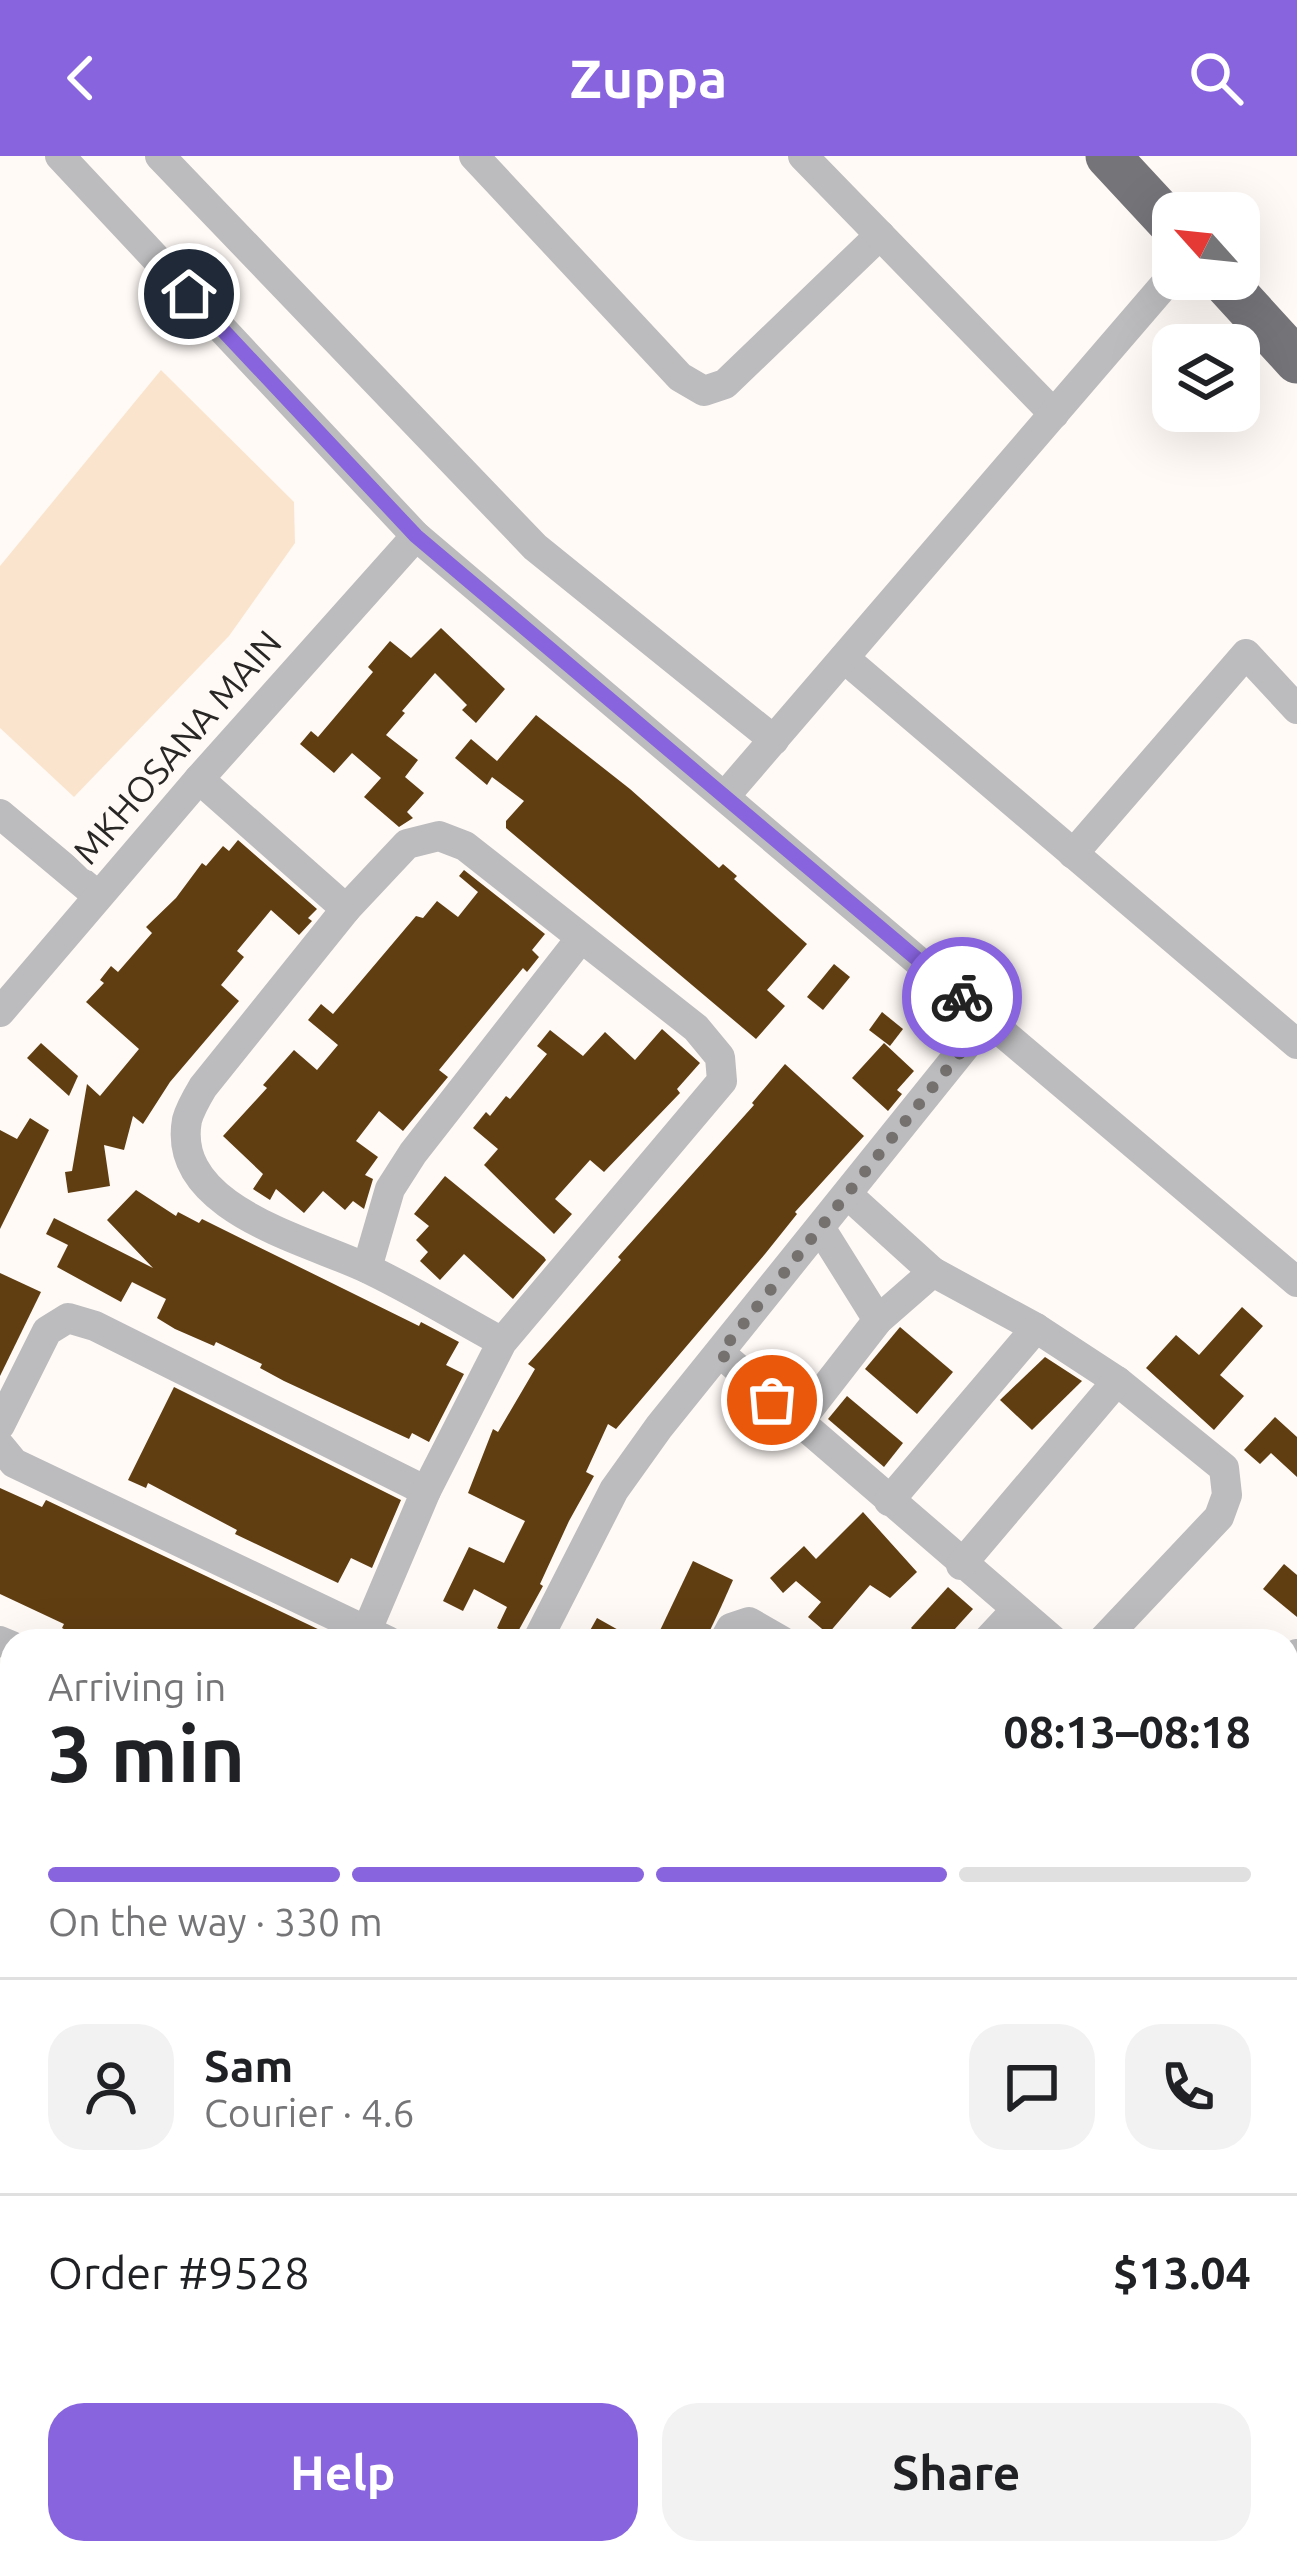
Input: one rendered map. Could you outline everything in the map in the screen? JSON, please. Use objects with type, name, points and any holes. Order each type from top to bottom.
[{"type":"highway","points":[[1108,156],[1152,203]]},
{"type":"highway","points":[[1241,300],[1297,361]]},
{"type":"street","points":[[60,156],[416,536],[1297,1282]]},
{"type":"street","points":[[160,156],[536,547],[774,740]]},
{"type":"street","points":[[474,156],[680,377],[704,391],[725,384],[880,235]]},
{"type":"street","points":[[803,156],[1054,414]]},
{"type":"street","points":[[725,796],[1152,300]]},
{"type":"street","name":"MKHOSANA MAIN","points":[[0,1012],[416,536]]},
{"type":"street","points":[[1073,854],[1246,655],[1297,709]]},
{"type":"street","points":[[844,658],[1297,1044]]},
{"type":"street","points":[[199,779],[346,909]]},
{"type":"street","points":[[0,814],[98,896]]},
{"type":"street","points":[[379,1629],[426,1491],[502,1342],[722,1081],[720,1058],[696,1028],[465,846],[439,836],[407,844],[346,909],[202,1087],[188,1117],[186,1148],[204,1183],[226,1206],[367,1268],[502,1342]]},
{"type":"street","points":[[367,1268],[390,1189],[413,1153],[581,938]]},
{"type":"street","points":[[543,1629],[614,1490],[659,1427],[988,1018]]},
{"type":"street","points":[[848,1195],[933,1272],[1036,1328],[1117,1382],[1224,1468],[1227,1495],[1219,1517],[1113,1629]]},
{"type":"street","points":[[820,1229],[878,1320]]},
{"type":"street","points":[[798,1423],[878,1320],[933,1272]]},
{"type":"street","points":[[0,1426],[47,1331],[68,1318],[95,1326],[426,1491]]},
{"type":"street","points":[[889,1501],[1036,1328]]},
{"type":"street","points":[[720,1353],[1038,1629]]},
{"type":"street","points":[[962,1565],[1117,1382]]},
{"type":"street","points":[[0,1446],[14,1463],[362,1629]]},
{"type":"street","points":[[998,1629],[1015,1611]]},
{"type":"street","points":[[730,1629],[749,1622],[761,1629]]},
{"type":"shaded area","points":[[161,370],[294,502],[295,543],[229,636],[74,797],[0,728],[0,566]]},
{"type":"building","points":[[441,628],[505,689],[476,723],[462,710],[467,705],[435,673],[402,711],[405,713],[386,735],[418,760],[405,777],[424,793],[407,812],[413,818],[399,827],[364,797],[381,778],[352,753],[334,773],[300,744],[311,731],[318,737],[373,672],[368,667],[390,641],[411,658]]},
{"type":"building","points":[[536,715],[719,868],[723,864],[807,944],[767,990],[785,1006],[756,1039],[506,828],[506,821],[524,801],[492,777],[487,785],[455,758],[471,739],[497,761]]},
{"type":"building","points":[[238,840],[317,909],[308,918],[312,921],[299,935],[271,910],[237,951],[244,957],[221,985],[239,1001],[170,1082],[143,1124],[133,1116],[124,1150],[104,1145],[110,1186],[68,1193],[65,1172],[72,1171],[87,1084],[100,1096],[139,1049],[86,1002],[104,983],[100,980],[111,966],[118,972],[152,933],[146,927],[202,863],[206,866],[223,846],[229,851]]},
{"type":"building","points":[[464,870],[545,934],[532,950],[539,957],[527,972],[523,968],[439,1070],[448,1077],[403,1131],[379,1111],[356,1141],[378,1157],[365,1175],[373,1179],[364,1209],[353,1201],[345,1210],[323,1191],[304,1213],[276,1189],[270,1200],[253,1189],[263,1174],[223,1136],[294,1050],[317,1070],[338,1045],[308,1020],[321,1004],[333,1014],[416,916],[423,918],[437,901],[458,917],[478,892],[459,876]]},
{"type":"building","points":[[834,964],[850,977],[823,1010],[807,997]]},
{"type":"building","points":[[882,1012],[903,1029],[890,1046],[869,1030]]},
{"type":"building","points":[[662,1029],[700,1063],[677,1089],[680,1093],[604,1172],[590,1160],[555,1199],[572,1214],[554,1234],[484,1165],[498,1149],[473,1128],[506,1096],[510,1099],[547,1054],[537,1046],[550,1030],[583,1056],[605,1032],[635,1060]]},
{"type":"building","points":[[41,1043],[78,1076],[69,1096],[27,1058]]},
{"type":"building","points":[[884,1043],[914,1071],[897,1090],[902,1094],[888,1111],[852,1078]]},
{"type":"building","points":[[785,1064],[864,1136],[616,1429],[608,1424],[586,1472],[594,1476],[519,1629],[497,1628],[507,1607],[474,1589],[463,1611],[443,1601],[469,1547],[504,1563],[525,1521],[468,1493],[493,1429],[498,1432],[535,1369],[528,1364]]},
{"type":"building","points":[[30,1118],[49,1130],[0,1229],[0,1130],[17,1139]]},
{"type":"building","points":[[445,1176],[546,1260],[513,1299],[464,1254],[440,1280],[420,1261],[428,1252],[416,1240],[429,1226],[414,1214]]},
{"type":"building","points":[[136,1190],[176,1216],[178,1212],[199,1223],[202,1219],[459,1342],[446,1365],[464,1374],[429,1442],[412,1433],[409,1439],[284,1381],[260,1368],[262,1364],[216,1342],[214,1346],[175,1329],[157,1318],[166,1299],[132,1282],[121,1302],[57,1267],[68,1245],[46,1234],[54,1218],[153,1268],[107,1220]]},
{"type":"building","points":[[0,1273],[41,1292],[0,1376]]},
{"type":"building","points":[[1242,1307],[1263,1326],[1220,1375],[1244,1396],[1214,1430],[1146,1368],[1176,1335],[1199,1355]]},
{"type":"building","points":[[900,1327],[953,1372],[917,1414],[865,1369]]},
{"type":"building","points":[[1045,1357],[1082,1381],[1032,1430],[1000,1400]]},
{"type":"building","points":[[174,1387],[401,1500],[372,1568],[351,1558],[338,1583],[235,1534],[237,1530],[148,1483],[146,1488],[128,1480]]},
{"type":"building","points":[[847,1396],[903,1443],[884,1467],[828,1419]]},
{"type":"building","points":[[1275,1417],[1297,1437],[1297,1477],[1271,1453],[1260,1464],[1244,1450]]},
{"type":"building","points":[[0,1488],[42,1507],[46,1500],[318,1629],[64,1629],[64,1624],[0,1594]]},
{"type":"building","points":[[863,1512],[917,1572],[890,1598],[870,1585],[832,1629],[822,1629],[808,1617],[821,1602],[796,1581],[783,1593],[770,1578],[804,1546],[816,1559]]},
{"type":"building","points":[[693,1561],[733,1580],[711,1629],[661,1629]]},
{"type":"building","points":[[1284,1564],[1297,1575],[1297,1617],[1263,1589]]},
{"type":"building","points":[[948,1587],[973,1609],[955,1629],[911,1628]]},
{"type":"building","points":[[597,1618],[617,1629],[591,1629]]},
{"type":"way so far","points":[[772,1400],[720,1353],[988,1018],[962,997]]},
{"type":"route","points":[[189,294],[416,536],[962,997]]}]
